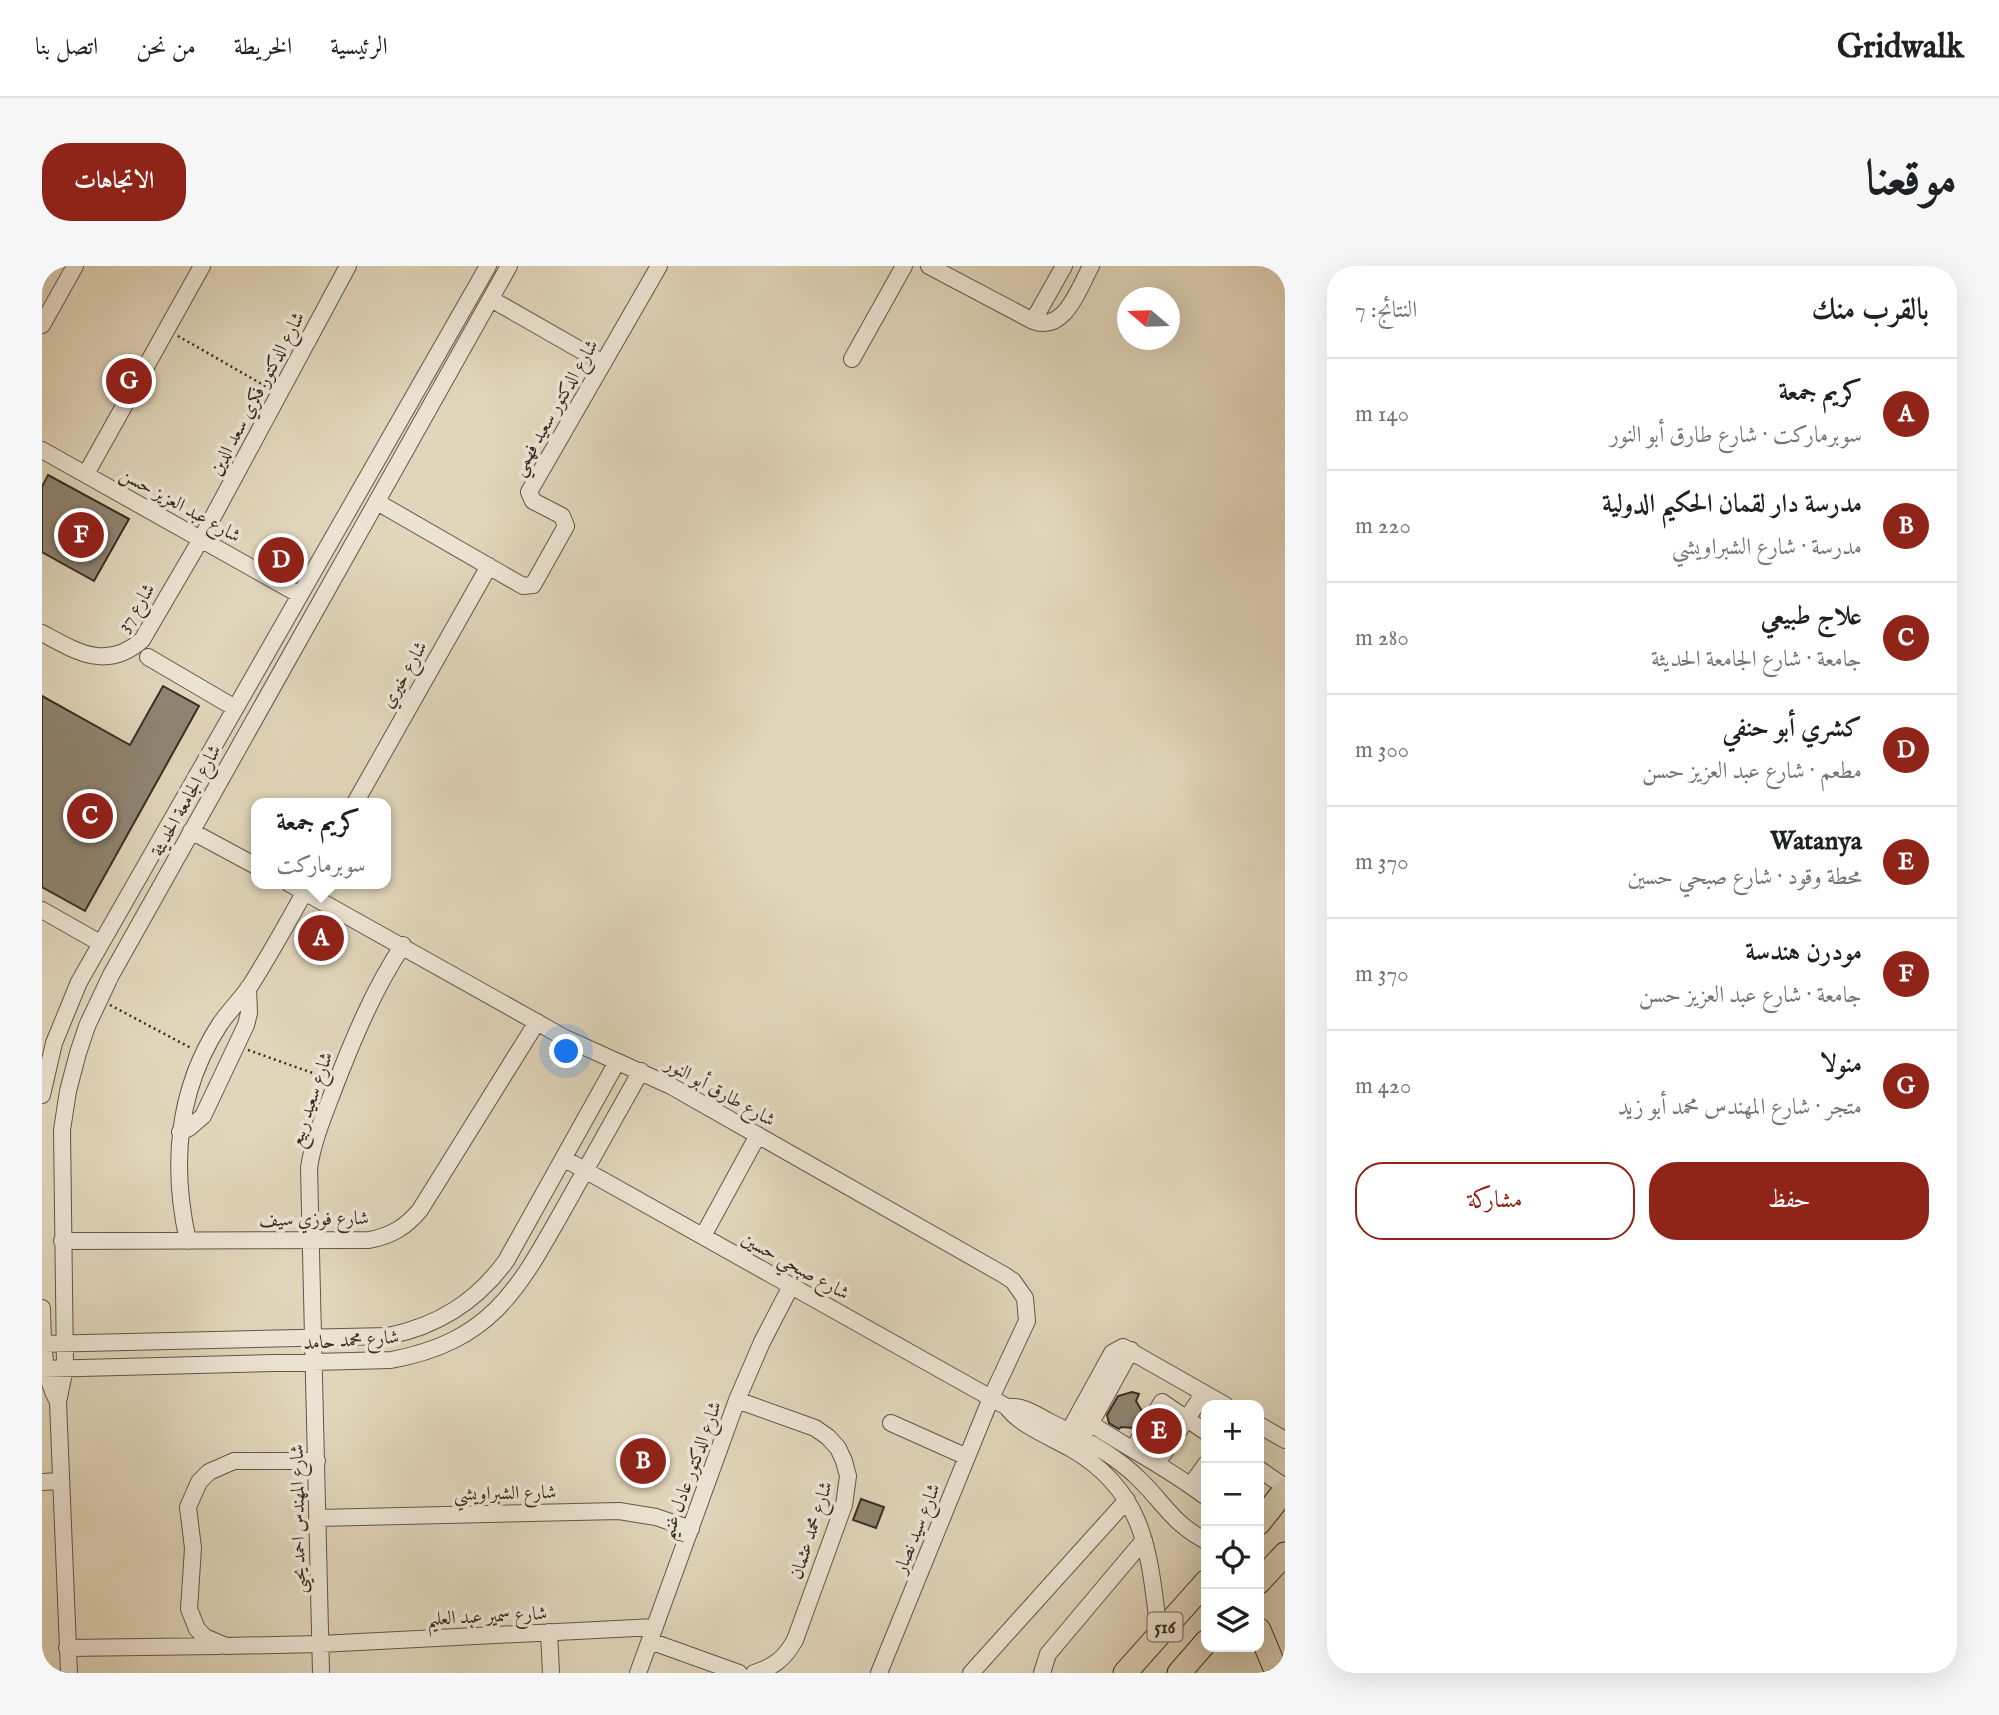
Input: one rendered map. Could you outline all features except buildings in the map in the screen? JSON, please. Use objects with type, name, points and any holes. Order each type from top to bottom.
[{"type":"highway","points":[[1264,1516],[1285,1489]]},
{"type":"highway","points":[[1264,1577],[1285,1554]]},
{"type":"highway","name":"516","points":[[1125,1673],[1201,1587]]},
{"type":"highway","points":[[1264,1641],[1278,1673]]},
{"type":"highway","name":"516","points":[[1179,1673],[1201,1648]]},
{"type":"street","points":[[42,325],[75,266]]},
{"type":"street","points":[[86,474],[202,266]]},
{"type":"street","name":"شارع الدكتور فكري سعد الدين","points":[[201,539],[348,266]]},
{"type":"street","name":"شارع الجامعة الحديثة","points":[[69,1673],[58,1402],[65,1368],[62,1130],[78,1053],[99,999],[191,831],[509,266]]},
{"type":"street","name":"شارع الدكتور سعيد فهمي","points":[[489,566],[528,587],[535,583],[565,529],[566,522],[562,516],[531,499],[529,492],[659,266]]},
{"type":"street","points":[[852,359],[904,266]]},
{"type":"street","points":[[929,266],[1033,321],[1048,324],[1062,316],[1091,266]]},
{"type":"street","points":[[1033,321],[1064,266]]},
{"type":"street","name":"شارع الجامعة الحديثة","points":[[42,1095],[54,1043],[69,1002],[100,943],[485,267]]},
{"type":"street","points":[[491,299],[603,363]]},
{"type":"street","name":"شارع عبد العزيز حسن","points":[[42,450],[300,595]]},
{"type":"street","points":[[382,451],[400,461]]},
{"type":"street","points":[[377,502],[489,566]]},
{"type":"street","name":"شارع 37","points":[[42,633],[92,656],[120,655],[132,649],[142,640],[201,539]]},
{"type":"street","name":"شارع خيري","points":[[358,798],[489,566]]},
{"type":"street","points":[[148,657],[235,708]]},
{"type":"street","points":[[191,831],[251,863]]},
{"type":"street","points":[[188,1241],[178,1187],[180,1132],[190,1087],[203,1054],[220,1024],[248,988],[299,889]]},
{"type":"street","name":"شارع طارق أبو النور","points":[[306,889],[537,1022],[579,1045],[640,1071],[1004,1275],[1021,1289],[1026,1298],[1027,1321],[991,1398]]},
{"type":"street","points":[[42,910],[100,943]]},
{"type":"street","name":"شارع سعيد ربيع","points":[[314,1363],[310,1241],[311,1158],[319,1127],[371,999],[403,945]]},
{"type":"street","points":[[180,1132],[203,1116],[237,1047],[249,1013],[248,988]]},
{"type":"street","name":"شارع فوزي سيف","points":[[62,1241],[310,1241],[381,1237],[393,1233],[412,1219],[537,1022]]},
{"type":"street","points":[[54,1043],[78,1053]]},
{"type":"street","name":"شارع محمد حامد","points":[[43,1344],[388,1336],[440,1320],[470,1301],[490,1282],[506,1261],[617,1062]]},
{"type":"street","name":"شارع محمد حامد","points":[[43,1369],[391,1360],[440,1346],[468,1332],[500,1306],[527,1274],[640,1071]]},
{"type":"street","points":[[703,1236],[758,1135]]},
{"type":"street","name":"شارع صبحي حسين","points":[[565,1159],[1007,1407],[1018,1419],[1093,1462],[1112,1479],[1139,1521],[1151,1565],[1159,1633]]},
{"type":"street","name":"شارع الدكتور عادل غنيم","points":[[638,1673],[737,1400],[762,1342],[791,1286]]},
{"type":"street","name":"شارع الجامعة الحديثة","points":[[42,1308],[43,1369],[58,1402]]},
{"type":"street","points":[[1201,1493],[1133,1449],[1080,1427],[1112,1353],[1119,1348],[1132,1350],[1216,1400]]},
{"type":"street","name":"شارع المهندس احمد يحيى","points":[[314,1363],[321,1673]]},
{"type":"street","points":[[1157,1463],[1204,1393]]},
{"type":"street","name":"شارع سيد نصار","points":[[880,1673],[991,1398]]},
{"type":"street","name":"شارع محمد عثمان","points":[[737,1400],[815,1428],[828,1437],[841,1455],[848,1476],[844,1505],[795,1640],[779,1662],[767,1670],[754,1673]]},
{"type":"street","points":[[1133,1449],[1161,1403],[1166,1403],[1201,1428]]},
{"type":"street","name":"شارع صبحي حسين","points":[[1007,1407],[1020,1408],[1080,1427],[1125,1466],[1184,1528],[1201,1538]]},
{"type":"street","points":[[891,1423],[967,1457]]},
{"type":"street","points":[[1264,1428],[1285,1440]]},
{"type":"street","points":[[226,1646],[205,1637],[197,1629],[188,1609],[193,1563],[188,1507],[192,1494],[209,1472],[234,1461],[317,1461]]},
{"type":"street","points":[[1191,1485],[1201,1471]]},
{"type":"street","points":[[1264,1473],[1285,1489]]},
{"type":"street","points":[[42,1482],[61,1481]]},
{"type":"street","points":[[971,1673],[1127,1500]]},
{"type":"street","points":[[1139,1521],[1158,1500]]},
{"type":"street","name":"شارع الشبراويشي","points":[[317,1518],[620,1511],[656,1517],[691,1529]]},
{"type":"street","points":[[1042,1673],[1048,1654],[1144,1540]]},
{"type":"street","points":[[550,1632],[551,1673]]},
{"type":"street","name":"شارع سمير عبد العليم","points":[[67,1648],[320,1644],[550,1632],[652,1634]]},
{"type":"street","points":[[652,1634],[739,1673]]},
{"type":"path","points":[[166,330],[279,393]]},
{"type":"path","points":[[99,999],[203,1054]]},
{"type":"path","points":[[237,1047],[337,1081]]},
{"type":"place","name":"منولا","points":[[129,381]]},
{"type":"place","name":"مودرن هندسة","points":[[81,535]]},
{"type":"place","name":"كشري أبو حنفي","points":[[281,560]]},
{"type":"place","name":"علاج طبيعي","points":[[90,816]]},
{"type":"place","name":"كريم جمعة","points":[[321,938]]},
{"type":"place","name":"Watanya","points":[[1159,1431]]},
{"type":"place","name":"مدرسة دار لقمان الحكيم الدولية","points":[[643,1461]]}]
